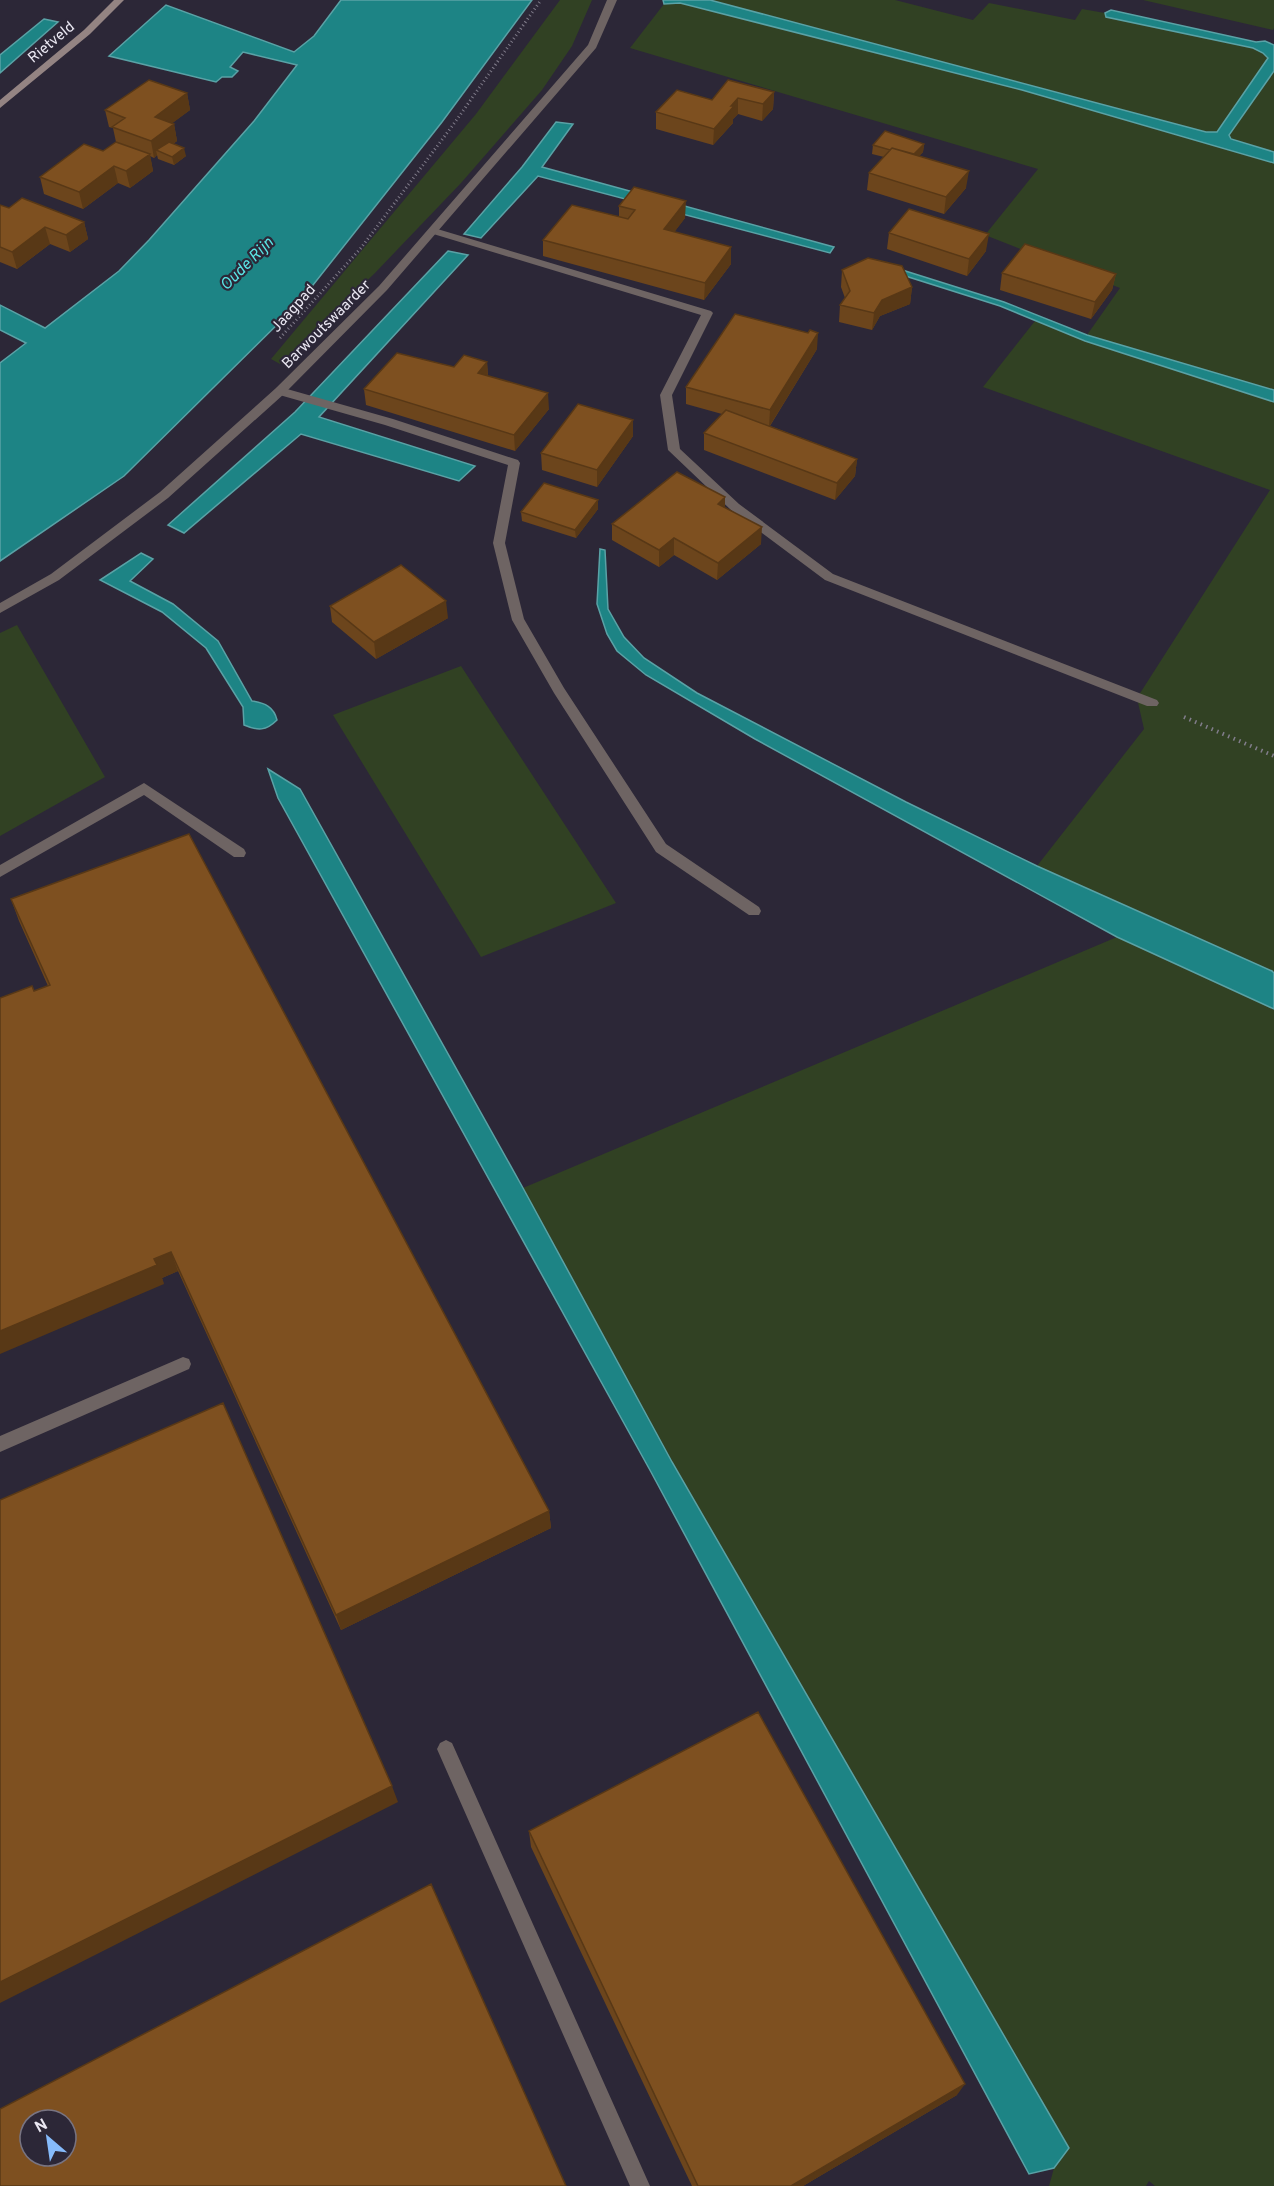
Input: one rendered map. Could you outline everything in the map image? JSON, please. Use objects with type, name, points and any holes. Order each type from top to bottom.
[{"type":"main road","name":"Rietveld","points":[[0,105],[87,32],[119,0]]},
{"type":"street","name":"Barwoutswaarder","points":[[0,609],[54,577],[164,495],[280,391],[383,288],[593,46],[612,0]]},
{"type":"street","points":[[434,231],[707,313],[666,395],[674,450],[735,507],[829,577],[1152,703]]},
{"type":"street","points":[[280,391],[513,463],[499,543],[518,620],[559,690],[661,848],[754,911]]},
{"type":"street","points":[[0,872],[144,788],[239,853]]},
{"type":"street","points":[[0,1444],[183,1364]]},
{"type":"street","points":[[446,1749],[640,2186]]},
{"type":"path","name":"Jaagpad","points":[[274,345],[361,248],[453,125],[541,0]]},
{"type":"path","points":[[1152,703],[1274,756]]},
{"type":"shaded area","points":[[560,0],[592,0],[572,46],[542,90],[461,183],[375,273],[280,364],[271,359],[476,114]]},
{"type":"shaded area","points":[[710,0],[895,0],[973,20],[989,3],[1075,20],[1082,9],[1105,13],[1107,17],[1253,48],[1268,58],[1217,132],[1206,132]]},
{"type":"shaded area","points":[[1143,0],[1274,0],[1274,28],[1273,30]]},
{"type":"shaded area","points":[[680,3],[1022,90],[1274,163],[1274,390],[1087,335],[1120,288],[985,235],[1038,169],[630,48],[664,4]]},
{"type":"shaded area","points":[[1274,71],[1274,152],[1231,139],[1229,135]]},
{"type":"shaded area","points":[[1035,321],[1085,341],[1274,402],[1274,973],[1037,866],[1144,729],[1137,698],[1270,490],[983,387]]},
{"type":"shaded area","points":[[17,625],[105,777],[0,836],[0,633]]},
{"type":"shaded area","points":[[461,666],[616,903],[481,957],[333,715]]},
{"type":"shaded area","points":[[1117,937],[1274,1009],[1274,2186],[1155,2186],[1149,2181],[1146,2186],[1049,2186],[1054,2168],[1069,2148],[672,1462],[523,1188]]},
{"type":"water","name":"Oude Rijn","points":[[341,0],[532,0],[442,122],[298,304],[124,476],[0,561],[0,363],[26,343],[0,330],[0,305],[45,328],[119,271],[254,121],[297,65],[243,52],[230,67],[238,71],[232,77],[222,77],[216,82],[109,56],[166,5],[294,52],[314,36]]},
{"type":"water","points":[[663,0],[710,0],[1206,132],[1217,132],[1268,58],[1253,48],[1106,17],[1105,13],[1111,10],[1256,42],[1265,41],[1274,45],[1274,71],[1229,135],[1231,139],[1274,152],[1274,163],[1022,90],[680,3],[664,4]]},
{"type":"water","points":[[44,19],[58,22],[0,73],[0,55]]},
{"type":"water","points":[[556,122],[573,124],[542,167],[834,247],[830,253],[538,176],[481,238],[464,234],[522,167]]},
{"type":"water","points":[[448,251],[468,255],[319,417],[475,466],[459,481],[301,434],[184,533],[168,525],[295,412]]},
{"type":"water","points":[[880,263],[1004,302],[1087,335],[1274,390],[1274,402],[1085,341],[1000,306],[877,267]]},
{"type":"water","points":[[600,549],[605,550],[608,609],[624,637],[644,658],[697,693],[906,802],[1037,866],[1272,971],[1274,973],[1274,1009],[1117,937],[755,739],[646,675],[617,651],[607,634],[597,604]]},
{"type":"water","points":[[141,553],[153,559],[130,581],[173,604],[218,641],[252,701],[265,704],[274,712],[277,720],[273,724],[262,729],[244,725],[243,707],[206,648],[162,612],[100,580]]},
{"type":"water","points":[[268,769],[300,789],[523,1188],[672,1462],[1069,2148],[1054,2168],[1029,2174],[651,1472],[278,798]]},
{"type":"building","points":[[149,80],[187,93],[155,117],[174,124],[151,141],[112,127],[125,118],[105,110]]},
{"type":"building","points":[[728,80],[774,92],[763,104],[738,98],[714,129],[656,112],[677,90],[712,100]]},
{"type":"building","points":[[885,131],[924,144],[914,154],[873,145]]},
{"type":"building","points":[[116,142],[150,154],[126,171],[114,166],[79,192],[40,177],[84,144],[103,151]]},
{"type":"building","points":[[169,142],[184,148],[172,157],[156,150]]},
{"type":"building","points":[[892,148],[969,171],[946,197],[869,173]]},
{"type":"building","points":[[634,187],[686,201],[664,229],[731,247],[705,283],[543,240],[572,205],[628,219],[635,210],[619,206]]},
{"type":"building","points":[[22,198],[84,222],[66,235],[45,227],[12,252],[0,247],[0,205],[9,208]]},
{"type":"building","points":[[909,209],[989,234],[969,259],[889,233]]},
{"type":"building","points":[[1025,244],[1116,274],[1095,302],[1002,273]]},
{"type":"building","points":[[868,258],[902,266],[912,287],[882,300],[874,313],[840,305],[850,291],[842,270]]},
{"type":"building","points":[[735,314],[808,333],[810,330],[818,333],[770,410],[686,387]]},
{"type":"building","points":[[397,353],[454,367],[464,355],[487,362],[478,373],[548,393],[514,435],[364,389]]},
{"type":"building","points":[[578,404],[633,420],[597,470],[541,453]]},
{"type":"building","points":[[726,410],[857,459],[837,483],[704,433]]},
{"type":"building","points":[[677,472],[725,497],[718,504],[762,527],[718,563],[674,538],[659,550],[612,524]]},
{"type":"building","points":[[544,483],[598,500],[575,530],[521,512]]},
{"type":"building","points":[[401,565],[446,601],[374,642],[330,606]]},
{"type":"building","points":[[189,834],[549,1511],[336,1615],[171,1252],[154,1259],[157,1265],[0,1331],[0,998],[32,986],[34,991],[50,985],[11,899]]},
{"type":"building","points":[[223,1403],[392,1786],[0,1982],[0,1500]]},
{"type":"building","points":[[758,1712],[965,2084],[791,2186],[698,2186],[529,1831]]},
{"type":"building","points":[[431,1884],[566,2186],[0,2186],[0,2109]]}]
